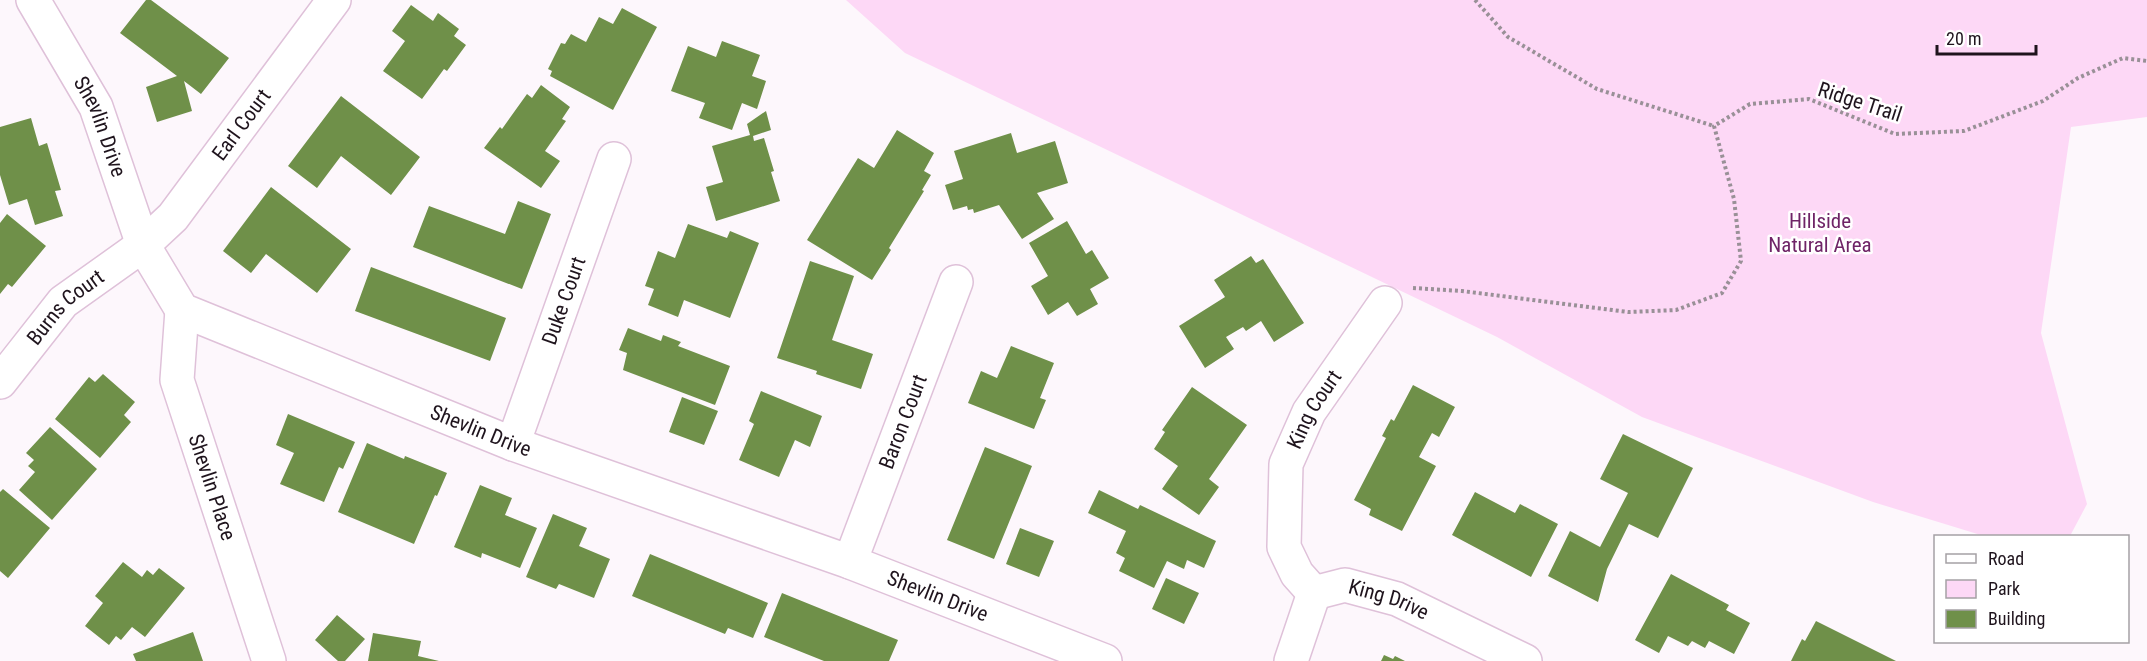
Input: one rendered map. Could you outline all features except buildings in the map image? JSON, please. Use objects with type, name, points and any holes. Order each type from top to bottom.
[{"type":"street","name":"Shevlin Drive","points":[[33,0],[96,107],[143,245],[182,310],[513,444],[850,562],[1105,661]]},
{"type":"street","name":"Earl Court","points":[[143,245],[173,217],[334,0]]},
{"type":"street","name":"Duke Court","points":[[513,444],[614,159]]},
{"type":"street","name":"Burns Court","points":[[0,382],[63,302],[143,245]]},
{"type":"street","name":"Baron Court","points":[[850,562],[956,282]]},
{"type":"street","name":"King Court","points":[[1314,593],[1297,574],[1284,548],[1286,464],[1309,412],[1385,303]]},
{"type":"street","name":"Shevlin Place","points":[[182,310],[177,380],[269,661]]},
{"type":"street","name":"King Drive","points":[[1291,661],[1314,593],[1345,585],[1397,599],[1525,661]]},
{"type":"path","points":[[1385,303],[1408,287],[1462,291],[1628,312],[1676,310],[1722,292],[1741,261],[1734,199],[1714,126],[1597,89],[1508,37],[1475,0]]},
{"type":"path","name":"Ridge Trail","points":[[1714,126],[1750,104],[1809,99],[1895,134],[1964,131],[2043,101],[2078,78],[2123,58],[2147,61]]},
{"type":"green space","name":"Hillside Natural Area","points":[[846,0],[2147,0],[2147,117],[2071,127],[2041,333],[2087,504],[2071,535],[1981,535],[1873,502],[1642,417],[1497,337],[905,53]]}]
